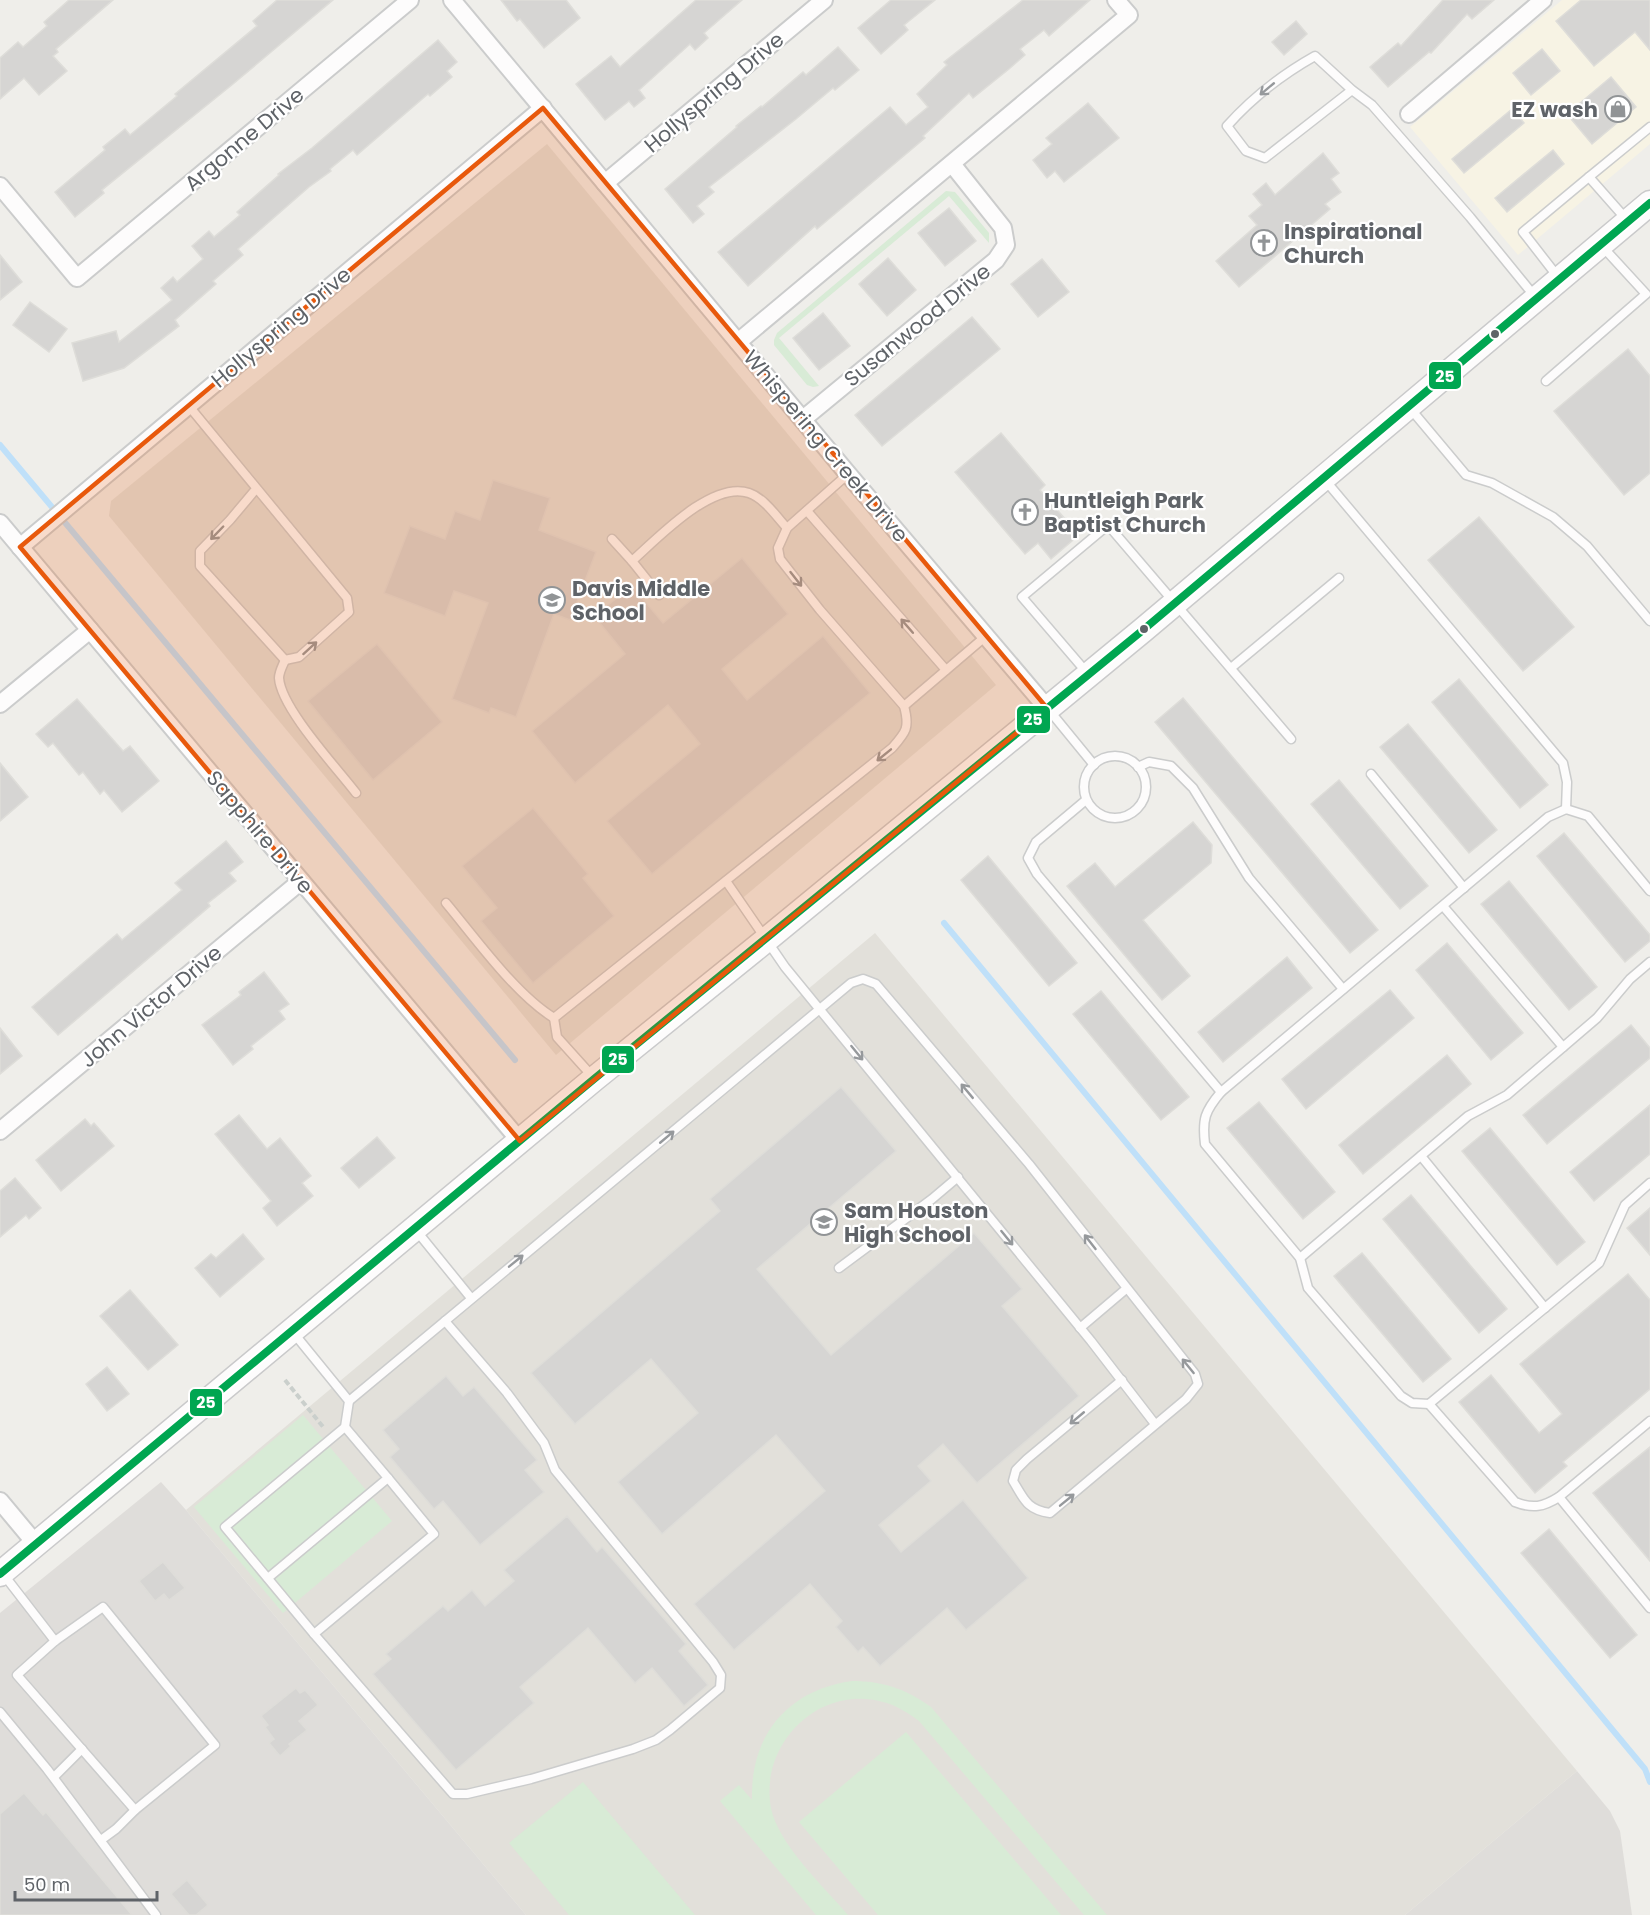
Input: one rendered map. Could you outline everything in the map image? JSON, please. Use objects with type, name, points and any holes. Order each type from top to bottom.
[{"type":"main road","points":[[1,1573],[594,1079],[1176,602],[1650,203]]},
{"type":"street","name":"Argonne Drive","points":[[0,186],[77,278],[410,0]]},
{"type":"street","points":[[452,0],[543,108]]},
{"type":"street","name":"Hollyspring Drive","points":[[605,183],[824,0]]},
{"type":"street","points":[[738,342],[1129,15],[1116,0]]},
{"type":"street","points":[[1410,114],[1544,0]]},
{"type":"street","name":"Whispering Creek Drive","points":[[543,108],[848,474],[1047,708]]},
{"type":"street","name":"Hollyspring Drive","points":[[20,546],[543,108]]},
{"type":"street","name":"Susanwood Drive","points":[[803,419],[996,260],[1006,245],[1003,228],[952,164]]},
{"type":"street","name":"Sapphire Drive","points":[[0,523],[520,1141]]},
{"type":"street","points":[[0,704],[90,630]]},
{"type":"street","name":"John Victor Drive","points":[[0,1131],[301,881]]},
{"type":"street","points":[[0,1501],[36,1544]]},
{"type":"lane","points":[[1352,90],[1264,158],[1246,151],[1227,126],[1289,71],[1315,56],[1372,105],[1403,139],[1536,299]]},
{"type":"lane","points":[[1559,279],[1523,232],[1650,127]]},
{"type":"lane","points":[[1589,177],[1628,222]]},
{"type":"lane","points":[[1546,381],[1648,297],[1601,245]]},
{"type":"lane","points":[[188,405],[347,598],[349,612],[299,657],[285,660]]},
{"type":"lane","points":[[1408,406],[1466,475],[1492,483],[1552,517],[1587,546],[1650,621]]},
{"type":"lane","points":[[554,1018],[892,748],[906,732],[908,720],[904,706],[820,610],[780,559],[778,548],[787,528],[848,474]]},
{"type":"lane","points":[[1324,478],[1563,763],[1568,782],[1566,809]]},
{"type":"lane","points":[[256,489],[200,551],[200,566],[285,660]]},
{"type":"lane","points":[[632,561],[692,509],[731,491],[751,493],[759,498],[787,528]]},
{"type":"lane","points":[[807,511],[946,670]]},
{"type":"lane","points":[[1088,674],[1022,597],[1108,525],[1291,739]]},
{"type":"lane","points":[[612,539],[659,595]]},
{"type":"lane","points":[[1230,668],[1339,578]]},
{"type":"lane","points":[[904,706],[986,636]]},
{"type":"lane","points":[[285,660],[279,676],[291,710],[356,793]]},
{"type":"lane","points":[[1047,708],[1094,765]]},
{"type":"lane","points":[[1122,757],[1138,767],[1144,776],[1146,787],[1144,798],[1130,815],[1108,818],[1098,813],[1086,800],[1084,785],[1087,774],[1102,759],[1122,757]]},
{"type":"lane","points":[[1138,767],[1149,762],[1171,766],[1192,788],[1249,878],[1343,989]]},
{"type":"lane","points":[[1371,774],[1464,888]]},
{"type":"lane","points":[[1086,800],[1035,842],[1028,858],[1037,874],[1221,1092]]},
{"type":"lane","points":[[1650,891],[1588,816],[1566,809],[1548,817],[1221,1092],[1208,1107],[1203,1125],[1205,1144],[1300,1258],[1308,1288],[1401,1396],[1412,1403],[1429,1404],[1599,1263],[1625,1205],[1650,1183]]},
{"type":"lane","points":[[726,881],[785,967],[958,1177],[1155,1424]]},
{"type":"lane","points":[[446,903],[518,987],[534,1004],[554,1018],[557,1037],[594,1079]]},
{"type":"lane","points":[[1443,906],[1563,1047]]},
{"type":"lane","points":[[1300,1258],[1468,1116],[1507,1095],[1597,1018],[1630,979],[1650,962]]},
{"type":"lane","points":[[445,1321],[513,1401],[544,1443],[555,1470],[713,1662],[721,1675],[720,1688],[656,1740],[633,1749],[499,1787],[467,1794],[453,1794],[314,1634],[225,1527],[345,1427],[349,1401],[471,1298],[851,983],[863,979],[876,984],[1029,1164],[1195,1374],[1198,1384],[1186,1399],[1050,1513],[1035,1511],[1012,1481],[1017,1470],[1027,1459],[1122,1380]]},
{"type":"lane","points":[[1421,1156],[1545,1308]]},
{"type":"lane","points":[[839,1268],[958,1177]]},
{"type":"lane","points":[[414,1229],[471,1298]]},
{"type":"lane","points":[[1080,1328],[1126,1288]]},
{"type":"lane","points":[[292,1331],[349,1401]]},
{"type":"lane","points":[[1429,1404],[1515,1502],[1527,1507],[1544,1506],[1559,1497],[1650,1421]]},
{"type":"lane","points":[[314,1634],[434,1534],[345,1427]]},
{"type":"lane","points":[[268,1578],[388,1478]]},
{"type":"lane","points":[[1559,1497],[1650,1608]]},
{"type":"lane","points":[[1,1573],[55,1641]]},
{"type":"lane","points":[[100,1840],[215,1745],[103,1607],[55,1641],[17,1675],[135,1810]]},
{"type":"lane","points":[[0,1712],[54,1777],[156,1915]]},
{"type":"lane","points":[[54,1777],[82,1749]]},
{"type":"path","points":[[285,1380],[325,1429]]},
{"type":"highlighted area","points":[[543,108],[1047,708],[520,1141],[20,547]]},
{"type":"shaded area","points":[[1562,0],[1650,0],[1650,144],[1518,255],[1410,127]]},
{"type":"shaded area","name":"Davis Middle School","points":[[547,144],[996,685],[556,1055],[109,516],[111,501]]},
{"type":"shaded area","name":"Sam Houston High School","points":[[875,933],[1577,1771],[1405,1915],[526,1915],[186,1510]]},
{"type":"shaded area","points":[[161,1482],[526,1915],[0,1915],[0,1613]]},
{"type":"shaded area","points":[[1577,1771],[1610,1811],[1620,1831],[1632,1915],[1405,1915]]},
{"type":"green space","points":[[946,191],[955,192],[989,233],[989,243],[949,196],[779,338],[819,386],[807,385],[774,345],[777,333]]},
{"type":"green space","points":[[303,1415],[392,1521],[283,1613],[194,1507]]},
{"type":"green space","points":[[852,1681],[894,1687],[931,1707],[1107,1915],[1084,1915],[919,1721],[893,1705],[859,1699],[837,1702],[816,1711],[798,1724],[784,1742],[774,1762],[770,1784],[771,1808],[775,1822],[792,1850],[848,1915],[816,1915],[720,1801],[739,1785],[752,1800],[753,1777],[758,1755],[766,1736],[777,1720],[792,1705],[809,1694],[829,1686]]},
{"type":"green space","points":[[906,1732],[1061,1915],[878,1915],[799,1822]]},
{"type":"green space","points":[[583,1782],[695,1915],[569,1915],[509,1843]]},
{"type":"building","points":[[69,0],[113,0],[56,49],[58,52],[53,56],[67,71],[39,95],[24,78],[0,99],[0,58],[18,42],[23,47],[47,26],[44,22]]},
{"type":"building","points":[[277,0],[333,0],[102,190],[104,193],[75,217],[55,192],[105,150],[103,147],[125,129],[130,135],[177,96],[175,94],[257,26],[253,21]]},
{"type":"building","points":[[501,0],[566,0],[580,18],[544,48],[520,19],[517,21]]},
{"type":"building","points":[[696,0],[742,0],[704,33],[708,38],[695,50],[690,44],[639,90],[645,98],[634,107],[629,101],[605,120],[576,84],[611,56],[620,67]]},
{"type":"building","points":[[891,0],[935,0],[904,25],[908,30],[881,54],[858,28]]},
{"type":"building","points":[[1023,0],[1090,0],[1049,36],[1044,30],[1020,49],[1025,55],[1009,69],[973,98],[969,93],[923,136],[925,138],[817,229],[815,226],[748,286],[718,252],[890,107],[906,125],[928,107],[917,94],[947,65],[944,62]]},
{"type":"building","points":[[1443,0],[1494,0],[1472,19],[1467,14],[1431,53],[1429,52],[1388,87],[1370,67],[1398,43],[1401,46]]},
{"type":"building","points":[[1581,0],[1650,0],[1650,50],[1635,32],[1594,66],[1556,21]]},
{"type":"building","points":[[1296,21],[1307,34],[1284,55],[1272,42]]},
{"type":"building","points":[[438,40],[457,62],[447,71],[452,77],[430,96],[428,94],[357,155],[353,150],[238,249],[243,255],[213,281],[216,284],[175,320],[179,326],[124,368],[83,381],[72,343],[116,331],[119,342],[172,300],[161,288],[173,277],[177,282],[203,259],[192,246],[209,231],[214,237],[240,215],[237,212],[278,174],[312,148]]},
{"type":"building","points":[[838,47],[859,70],[709,187],[714,192],[697,206],[704,214],[693,223],[665,189],[736,126],[803,72],[806,75]]},
{"type":"building","points":[[1542,49],[1560,71],[1531,95],[1513,73]]},
{"type":"building","points":[[1611,77],[1636,107],[1592,144],[1567,114]]},
{"type":"building","points":[[1088,103],[1119,138],[1064,182],[1055,171],[1047,178],[1033,160],[1052,144],[1046,138]]},
{"type":"building","points":[[1512,109],[1524,123],[1464,173],[1452,159]]},
{"type":"building","points":[[1553,150],[1564,164],[1507,212],[1495,198]]},
{"type":"building","name":"Inspirational Church","points":[[1323,153],[1339,173],[1331,179],[1341,192],[1325,204],[1330,209],[1239,287],[1216,261],[1257,225],[1249,216],[1262,205],[1253,194],[1266,183],[1275,195]]},
{"type":"building","points":[[949,208],[976,241],[945,266],[918,233]]},
{"type":"building","points":[[0,255],[22,282],[0,300]]},
{"type":"building","points":[[888,258],[916,290],[887,316],[859,284]]},
{"type":"building","points":[[1042,259],[1069,292],[1038,317],[1011,284]]},
{"type":"building","points":[[30,302],[67,329],[49,352],[13,325]]},
{"type":"building","points":[[823,313],[850,346],[819,370],[793,338]]},
{"type":"building","points":[[972,317],[1000,349],[882,446],[855,415]]},
{"type":"building","points":[[1628,349],[1650,376],[1650,473],[1624,495],[1554,411]]},
{"type":"building","name":"Huntleigh Park Baptist Church","points":[[1001,433],[1045,485],[1040,490],[1079,535],[1051,559],[1038,543],[1025,554],[955,472]]},
{"type":"building","points":[[493,480],[550,498],[539,530],[596,552],[570,620],[554,614],[516,717],[491,708],[489,713],[452,699],[488,603],[454,591],[445,616],[384,593],[410,526],[445,539],[455,511],[480,520]]},
{"type":"building","points":[[1479,517],[1574,627],[1523,671],[1428,560]]},
{"type":"building","points":[[742,558],[788,614],[722,669],[747,700],[823,636],[870,693],[652,874],[607,821],[700,744],[668,705],[575,783],[532,731],[625,654],[594,616],[632,586],[663,623]]},
{"type":"building","points":[[377,644],[442,722],[373,780],[308,701]]},
{"type":"building","points":[[1459,679],[1548,785],[1520,808],[1432,702]]},
{"type":"building","points":[[1183,698],[1378,930],[1350,953],[1155,722]]},
{"type":"building","points":[[77,699],[123,751],[130,746],[159,781],[122,812],[104,790],[100,794],[83,772],[79,775],[53,743],[48,747],[36,734]]},
{"type":"building","points":[[1408,724],[1497,830],[1469,853],[1380,747]]},
{"type":"building","points":[[0,763],[28,797],[0,821]]},
{"type":"building","points":[[1339,780],[1428,886],[1400,909],[1311,804]]},
{"type":"building","points":[[533,808],[588,874],[583,878],[614,916],[533,983],[481,921],[497,908],[462,866]]},
{"type":"building","points":[[1193,822],[1212,845],[1211,863],[1143,920],[1190,976],[1162,1000],[1067,886],[1095,863],[1115,887]]},
{"type":"building","points":[[1564,833],[1650,935],[1650,941],[1625,962],[1537,856]]},
{"type":"building","points":[[226,841],[243,862],[229,873],[236,881],[208,903],[210,906],[58,1035],[32,1007],[117,934],[122,940],[182,890],[175,883]]},
{"type":"building","points":[[988,856],[1077,963],[1049,986],[961,880]]},
{"type":"building","points":[[1509,881],[1597,987],[1569,1010],[1481,904]]},
{"type":"building","points":[[1447,943],[1523,1033],[1491,1060],[1416,970]]},
{"type":"building","points":[[1287,957],[1312,988],[1223,1062],[1198,1032]]},
{"type":"building","points":[[264,972],[289,1004],[279,1011],[285,1019],[251,1046],[253,1049],[233,1065],[202,1025],[241,995],[239,992]]},
{"type":"building","points":[[1390,990],[1414,1018],[1306,1109],[1282,1079]]},
{"type":"building","points":[[1101,991],[1189,1097],[1161,1120],[1073,1014]]},
{"type":"building","points":[[1631,1025],[1650,1048],[1650,1058],[1547,1144],[1523,1115]]},
{"type":"building","points":[[0,1028],[22,1056],[0,1074]]},
{"type":"building","points":[[1447,1055],[1471,1084],[1363,1174],[1339,1145]]},
{"type":"building","points":[[841,1087],[896,1151],[757,1269],[831,1355],[974,1233],[1022,1289],[1002,1306],[1079,1396],[977,1483],[943,1444],[918,1466],[931,1481],[879,1525],[901,1552],[963,1500],[1028,1578],[966,1630],[947,1608],[880,1666],[863,1647],[858,1652],[836,1627],[842,1621],[810,1584],[734,1650],[694,1604],[825,1491],[776,1435],[662,1534],[618,1482],[698,1413],[651,1359],[575,1424],[531,1373],[720,1211],[710,1199]]},
{"type":"building","points":[[1259,1102],[1335,1192],[1303,1219],[1227,1128]]},
{"type":"building","points":[[1650,1105],[1650,1154],[1594,1201],[1570,1172]]},
{"type":"building","points":[[239,1115],[267,1149],[280,1138],[311,1176],[302,1183],[313,1196],[277,1226],[263,1208],[271,1201],[215,1134]]},
{"type":"building","points":[[85,1119],[91,1126],[94,1123],[114,1146],[61,1191],[36,1160]]},
{"type":"building","points":[[1490,1128],[1585,1242],[1557,1265],[1462,1151]]},
{"type":"building","points":[[377,1137],[395,1158],[359,1188],[341,1168]]},
{"type":"building","points":[[15,1178],[41,1208],[29,1219],[26,1215],[0,1237],[0,1191]]},
{"type":"building","points":[[1411,1195],[1507,1309],[1479,1333],[1383,1219]]},
{"type":"building","points":[[1650,1208],[1650,1255],[1627,1228]]},
{"type":"building","points":[[243,1234],[264,1259],[220,1297],[195,1268],[211,1254],[216,1258]]},
{"type":"building","points":[[1362,1253],[1451,1359],[1423,1382],[1334,1276]]},
{"type":"building","points":[[1628,1274],[1650,1300],[1650,1389],[1563,1462],[1567,1466],[1535,1493],[1459,1402],[1491,1375],[1539,1433],[1562,1414],[1520,1364]]},
{"type":"building","points":[[130,1290],[178,1345],[148,1370],[100,1316]]},
{"type":"building","points":[[107,1367],[129,1394],[107,1411],[86,1384]]},
{"type":"building","points":[[446,1376],[463,1396],[474,1387],[537,1460],[525,1470],[544,1492],[480,1545],[443,1501],[434,1509],[390,1457],[399,1449],[383,1430]]},
{"type":"building","points":[[1650,1447],[1650,1561],[1593,1493]]},
{"type":"building","points":[[567,1516],[597,1552],[602,1547],[686,1644],[679,1651],[708,1685],[684,1706],[652,1668],[635,1683],[588,1628],[520,1687],[534,1703],[456,1770],[373,1674],[391,1659],[386,1654],[443,1606],[448,1611],[472,1590],[485,1606],[514,1581],[504,1570]]},
{"type":"building","points":[[1549,1529],[1637,1635],[1610,1658],[1521,1553]]},
{"type":"building","points":[[163,1562],[185,1588],[169,1600],[164,1594],[155,1601],[139,1581]]},
{"type":"building","points":[[296,1688],[300,1693],[305,1690],[318,1705],[299,1721],[307,1730],[289,1744],[291,1746],[280,1756],[269,1743],[274,1739],[265,1727],[268,1725],[261,1716]]},
{"type":"building","points":[[24,1793],[43,1815],[46,1812],[132,1915],[0,1915],[0,1814]]},
{"type":"building","points":[[187,1880],[208,1905],[196,1915],[189,1915],[171,1894]]},
{"type":"waterway","points":[[0,445],[515,1060]]},
{"type":"waterway","points":[[944,923],[1645,1769],[1650,1782]]},
{"type":"transit line","name":"25","points":[[0,1574],[594,1079],[1143,630],[1650,203]]},
{"type":"place","name":"EZ wash","points":[[1618,109]]},
{"type":"place","name":"Inspirational Church","points":[[1264,243]]},
{"type":"place","name":"Huntleigh Park Baptist Church","points":[[1025,512]]},
{"type":"place","name":"Davis Middle School","points":[[552,600]]},
{"type":"place","name":"Sam Houston High School","points":[[824,1222]]}]
